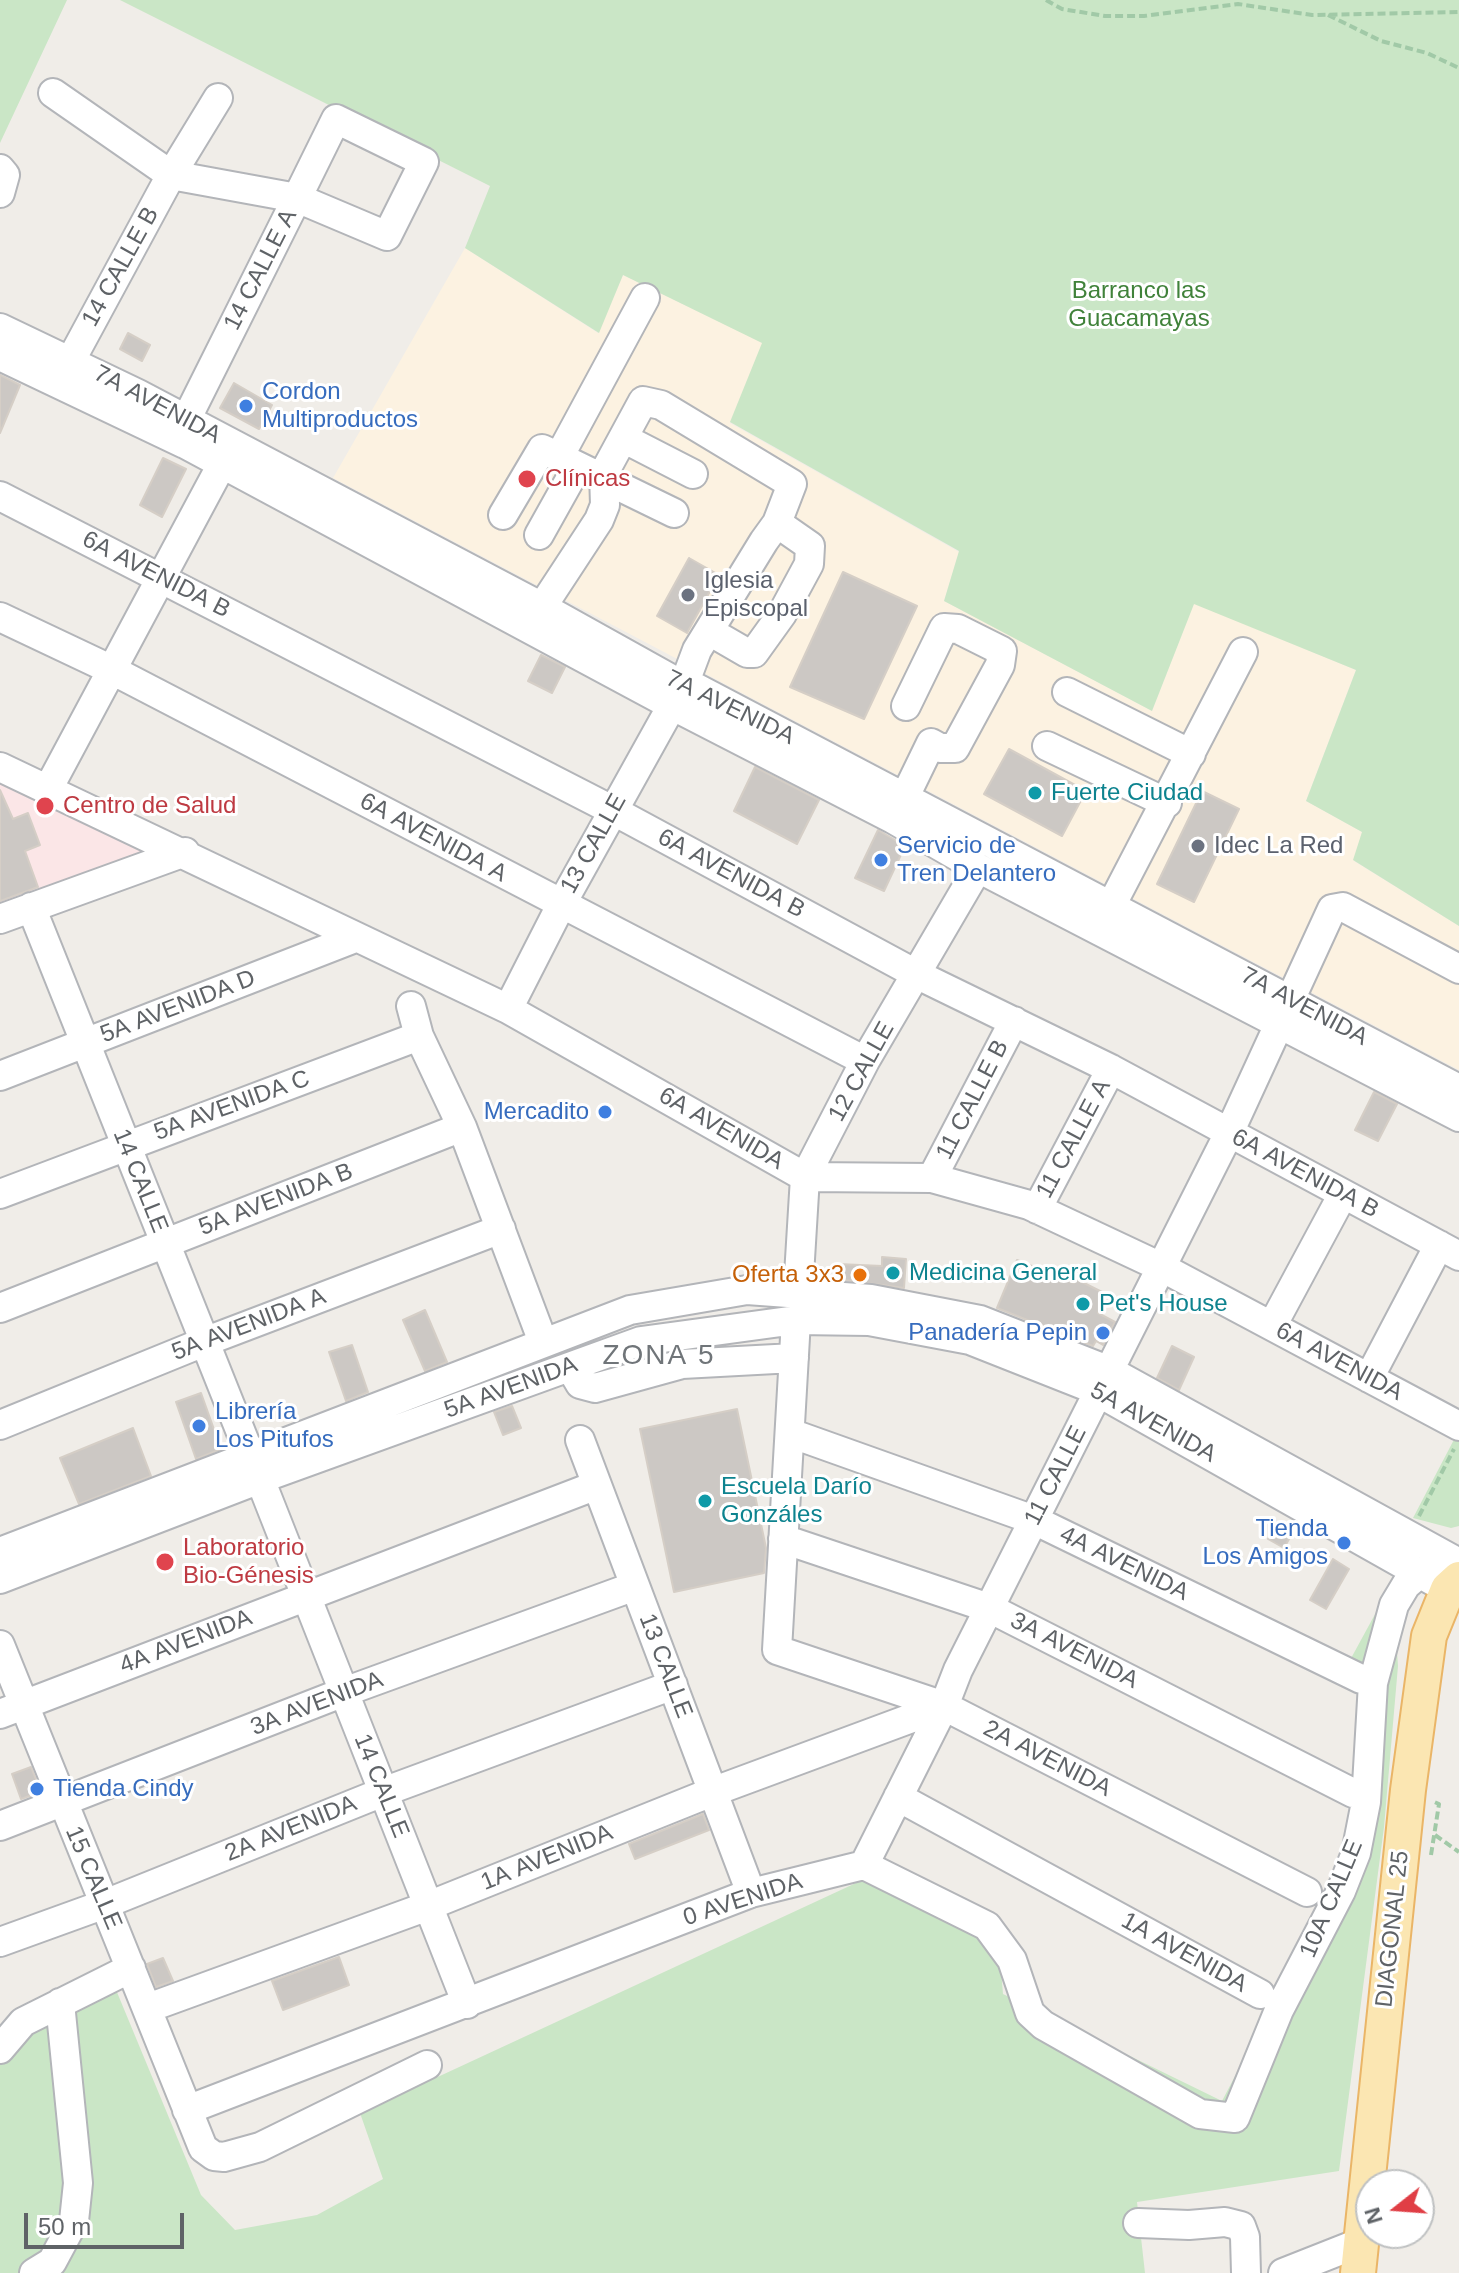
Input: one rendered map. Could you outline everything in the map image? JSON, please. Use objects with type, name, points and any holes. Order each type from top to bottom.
[{"type":"main road","name":"DIAGONAL 25","points":[[1358,2258],[1426,1651],[1451,1579]]},
{"type":"street","points":[[53,93],[171,175],[297,198]]},
{"type":"street","name":"14 CALLE B","points":[[71,360],[171,175],[218,98]]},
{"type":"street","name":"14 CALLE A","points":[[186,420],[336,119],[424,162],[387,236],[297,198]]},
{"type":"street","points":[[539,535],[568,462],[645,298]]},
{"type":"street","name":"7A AVENIDA","points":[[0,328],[71,360],[542,607],[673,680],[678,694]]},
{"type":"street","name":"7A AVENIDA","points":[[0,356],[222,464],[899,808],[1111,906],[1459,1117]]},
{"type":"street","name":"13 CALLE","points":[[508,1009],[709,631],[777,523],[792,484],[661,405],[643,401],[623,438]]},
{"type":"street","points":[[542,607],[599,520],[605,505],[604,473],[623,438],[693,474]]},
{"type":"street","points":[[503,515],[542,449],[674,513]]},
{"type":"street","points":[[47,791],[222,464]]},
{"type":"street","name":"6A AVENIDA B","points":[[0,496],[612,810],[918,975],[1111,1069],[1449,1250]]},
{"type":"street","points":[[709,631],[747,653],[762,646],[812,555],[810,546],[777,523]]},
{"type":"street","name":"6A AVENIDA A","points":[[0,617],[110,669],[865,1061]]},
{"type":"street","points":[[899,808],[931,743],[940,748],[955,748],[1000,665],[1002,651],[958,629],[944,628],[906,706]]},
{"type":"street","points":[[1111,906],[1243,652]]},
{"type":"street","points":[[1067,692],[1191,754]]},
{"type":"street","points":[[1047,746],[1167,803]]},
{"type":"street","name":"6A AVENIDA","points":[[0,767],[185,852],[355,938],[508,1009],[805,1177],[932,1178],[1037,1209],[1161,1267],[1459,1426]]},
{"type":"street","name":"7A AVENIDA","points":[[899,808],[978,868],[1283,1011],[1459,1089]]},
{"type":"street","points":[[0,919],[185,852]]},
{"type":"street","name":"12 CALLE","points":[[798,1292],[805,1177],[865,1061],[978,868]]},
{"type":"street","name":"11 CALLE","points":[[864,1865],[989,1608],[1229,1133],[1332,909],[1337,906],[1459,969]]},
{"type":"street","name":"14 CALLE","points":[[31,907],[467,2004]]},
{"type":"street","name":"5A AVENIDA D","points":[[0,1076],[355,938]]},
{"type":"street","points":[[411,1006],[419,1036],[462,1127],[543,1342]]},
{"type":"street","name":"11 CALLE B","points":[[932,1178],[1014,1021]]},
{"type":"street","name":"5A AVENIDA C","points":[[0,1194],[419,1036]]},
{"type":"street","name":"11 CALLE A","points":[[1037,1209],[1111,1069]]},
{"type":"street","name":"5A AVENIDA B","points":[[0,1308],[462,1127]]},
{"type":"street","points":[[1272,1326],[1343,1194]]},
{"type":"street","name":"5A AVENIDA A","points":[[0,1425],[204,1342],[501,1229]]},
{"type":"street","points":[[1369,1378],[1449,1250]]},
{"type":"street","name":"5A AVENIDA","points":[[0,1579],[543,1342],[630,1310],[747,1290],[871,1299],[980,1320],[1408,1535],[1451,1579]]},
{"type":"street","points":[[783,1539],[796,1320]]},
{"type":"street","name":"5A AVENIDA","points":[[0,1552],[570,1367],[641,1341],[796,1320],[869,1321],[970,1340],[1104,1381],[1451,1579]]},
{"type":"street","points":[[570,1367],[580,1384],[595,1388],[682,1364],[794,1358]]},
{"type":"street","name":"4A AVENIDA","points":[[790,1433],[1034,1520],[1361,1679]]},
{"type":"street","name":"13 CALLE","points":[[580,1440],[751,1893]]},
{"type":"street","name":"4A AVENIDA","points":[[12,1710],[597,1485]]},
{"type":"street","name":"3A AVENIDA","points":[[783,1539],[989,1608],[1353,1793]]},
{"type":"street","name":"2A AVENIDA","points":[[783,1539],[777,1650],[944,1706],[1307,1892]]},
{"type":"street","name":"10A CALLE","points":[[864,1865],[987,1926],[1012,1960],[1030,2013],[1043,2025],[1200,2114],[1235,2118],[1279,2010],[1353,1861],[1366,1802],[1375,1674],[1394,1605],[1406,1585],[1451,1579]]},
{"type":"street","name":"3A AVENIDA","points":[[0,1826],[344,1692],[635,1586]]},
{"type":"street","name":"15 CALLE","points":[[0,1645],[12,1710],[61,1802],[203,2148],[214,2156],[224,2157],[260,2147],[427,2065]]},
{"type":"street","name":"2A AVENIDA","points":[[0,1942],[105,1904],[383,1792],[673,1685]]},
{"type":"street","name":"1A AVENIDA","points":[[148,2008],[428,1906],[712,1792],[944,1706]]},
{"type":"street","name":"1A AVENIDA","points":[[898,1797],[1260,1994]]},
{"type":"street","name":"0 AVENIDA","points":[[187,2110],[751,1893],[864,1865]]},
{"type":"street","points":[[0,2049],[23,2022],[131,1968]]},
{"type":"street","points":[[34,2273],[52,2262],[74,2221],[78,2183],[60,2003]]},
{"type":"street","points":[[1138,2223],[1189,2225],[1225,2222],[1241,2226],[1245,2237],[1246,2273]]},
{"type":"street","points":[[1283,2273],[1358,2258]]},
{"type":"path","points":[[1046,0],[1062,9],[1105,16],[1144,16],[1209,5],[1238,4],[1312,15],[1459,12]]},
{"type":"path","points":[[1326,14],[1381,41],[1427,53],[1459,68]]},
{"type":"path","points":[[1408,1535],[1459,1441]]},
{"type":"path","points":[[1431,1855],[1437,1816]]},
{"type":"path","points":[[1435,1835],[1459,1852]]},
{"type":"shaded area","points":[[465,248],[598,333],[623,275],[763,343],[730,423],[959,552],[944,601],[1152,711],[1194,603],[1356,670],[1306,801],[1362,832],[1354,861],[1459,926],[1459,1070],[333,478]]},
{"type":"shaded area","name":"Centro de Salud","points":[[0,758],[180,854],[0,908]]},
{"type":"green space","points":[[0,0],[67,0],[0,143]]},
{"type":"green space","name":"Barranco las Guacamayas","points":[[120,0],[1459,0],[1459,926],[1353,860],[1362,832],[1306,801],[1356,670],[1194,604],[1152,711],[944,601],[959,551],[730,422],[762,343],[623,275],[599,333],[465,248],[490,186]]},
{"type":"green space","points":[[1459,1430],[1459,1526],[1451,1528],[1413,1518]]},
{"type":"green space","points":[[1392,1583],[1398,1666],[1384,1827],[1339,2171],[1137,2202],[1145,2273],[0,2273],[0,2059],[33,2028],[114,1985],[201,2195],[235,2230],[317,2215],[383,2179],[360,2113],[884,1870],[998,1933],[1003,1994],[1222,2101],[1344,1868],[1376,1702],[1349,1662]]},
{"type":"building","points":[[128,333],[150,345],[142,361],[120,349]]},
{"type":"building","points":[[0,375],[20,385],[0,433]]},
{"type":"building","name":"Cordon Multiproductos","points":[[234,383],[272,405],[259,429],[220,408]]},
{"type":"building","points":[[163,458],[186,469],[162,517],[140,505]]},
{"type":"building","name":"Iglesia Episcopal","points":[[689,558],[719,575],[687,633],[657,616]]},
{"type":"building","points":[[843,572],[917,606],[864,719],[790,687]]},
{"type":"building","points":[[541,655],[565,667],[552,693],[528,681]]},
{"type":"building","name":"Fuerte Ciudad","points":[[1009,749],[1086,791],[1062,836],[984,794]]},
{"type":"building","points":[[755,767],[819,800],[797,844],[734,811]]},
{"type":"building","points":[[0,790],[13,819],[28,813],[40,845],[25,851],[38,887],[0,901]]},
{"type":"building","name":"Idec La Red","points":[[1202,791],[1239,809],[1194,902],[1157,884]]},
{"type":"building","name":"Servicio de Tren Delantero","points":[[878,830],[905,846],[884,891],[855,878]]},
{"type":"building","points":[[1374,1092],[1397,1104],[1378,1141],[1355,1130]]},
{"type":"building","points":[[882,1257],[906,1259],[904,1288],[837,1279],[838,1264],[882,1266]]},
{"type":"building","points":[[1017,1260],[1074,1283],[1076,1279],[1106,1294],[1098,1313],[1115,1322],[1103,1345],[1096,1341],[1093,1346],[997,1308]]},
{"type":"building","points":[[425,1310],[447,1362],[425,1371],[403,1320]]},
{"type":"building","points":[[352,1345],[368,1392],[346,1401],[329,1352]]},
{"type":"building","points":[[1172,1346],[1194,1357],[1179,1390],[1157,1378]]},
{"type":"building","name":"Librería Los Pitufos","points":[[201,1393],[221,1449],[196,1459],[176,1402]]},
{"type":"building","points":[[512,1406],[521,1428],[503,1435],[494,1412]]},
{"type":"building","name":"Escuela Darío Gonzáles","points":[[737,1409],[766,1548],[764,1573],[674,1592],[640,1429]]},
{"type":"building","points":[[133,1428],[151,1476],[79,1504],[60,1458]]},
{"type":"building","points":[[1277,1523],[1293,1532],[1284,1548],[1268,1539]]},
{"type":"building","points":[[1333,1559],[1349,1569],[1326,1609],[1310,1600]]},
{"type":"building","points":[[31,1767],[41,1792],[21,1799],[12,1774]]},
{"type":"building","points":[[703,1814],[709,1830],[635,1859],[629,1844]]},
{"type":"building","points":[[339,1957],[349,1985],[283,2010],[272,1981]]},
{"type":"building","points":[[163,1958],[173,1981],[156,1987],[147,1964]]},
{"type":"place","name":"Cordon Multiproductos","points":[[246,406]]},
{"type":"place","name":"Clínicas","points":[[527,479]]},
{"type":"place","name":"Iglesia Episcopal","points":[[688,595]]},
{"type":"place","name":"Fuerte Ciudad","points":[[1035,793]]},
{"type":"place","name":"Centro de Salud","points":[[45,806]]},
{"type":"place","name":"Idec La Red","points":[[1198,846]]},
{"type":"place","name":"Servicio de Tren Delantero","points":[[881,860]]},
{"type":"place","name":"Mercadito","points":[[605,1112]]},
{"type":"place","name":"Medicina General","points":[[893,1273]]},
{"type":"place","name":"Oferta 3x3","points":[[860,1275]]},
{"type":"place","name":"Pet's House","points":[[1083,1304]]},
{"type":"place","name":"Panadería Pepin","points":[[1103,1333]]},
{"type":"place","name":"Librería Los Pitufos","points":[[199,1426]]},
{"type":"place","name":"Escuela Darío Gonzáles","points":[[705,1501]]},
{"type":"place","name":"Tienda Los Amigos","points":[[1344,1543]]},
{"type":"place","name":"Laboratorio Bio-Génesis","points":[[165,1562]]},
{"type":"place","name":"Tienda Cindy","points":[[37,1789]]},
{"type":"district","name":"ZONA 5","points":[[659,1356]]}]
